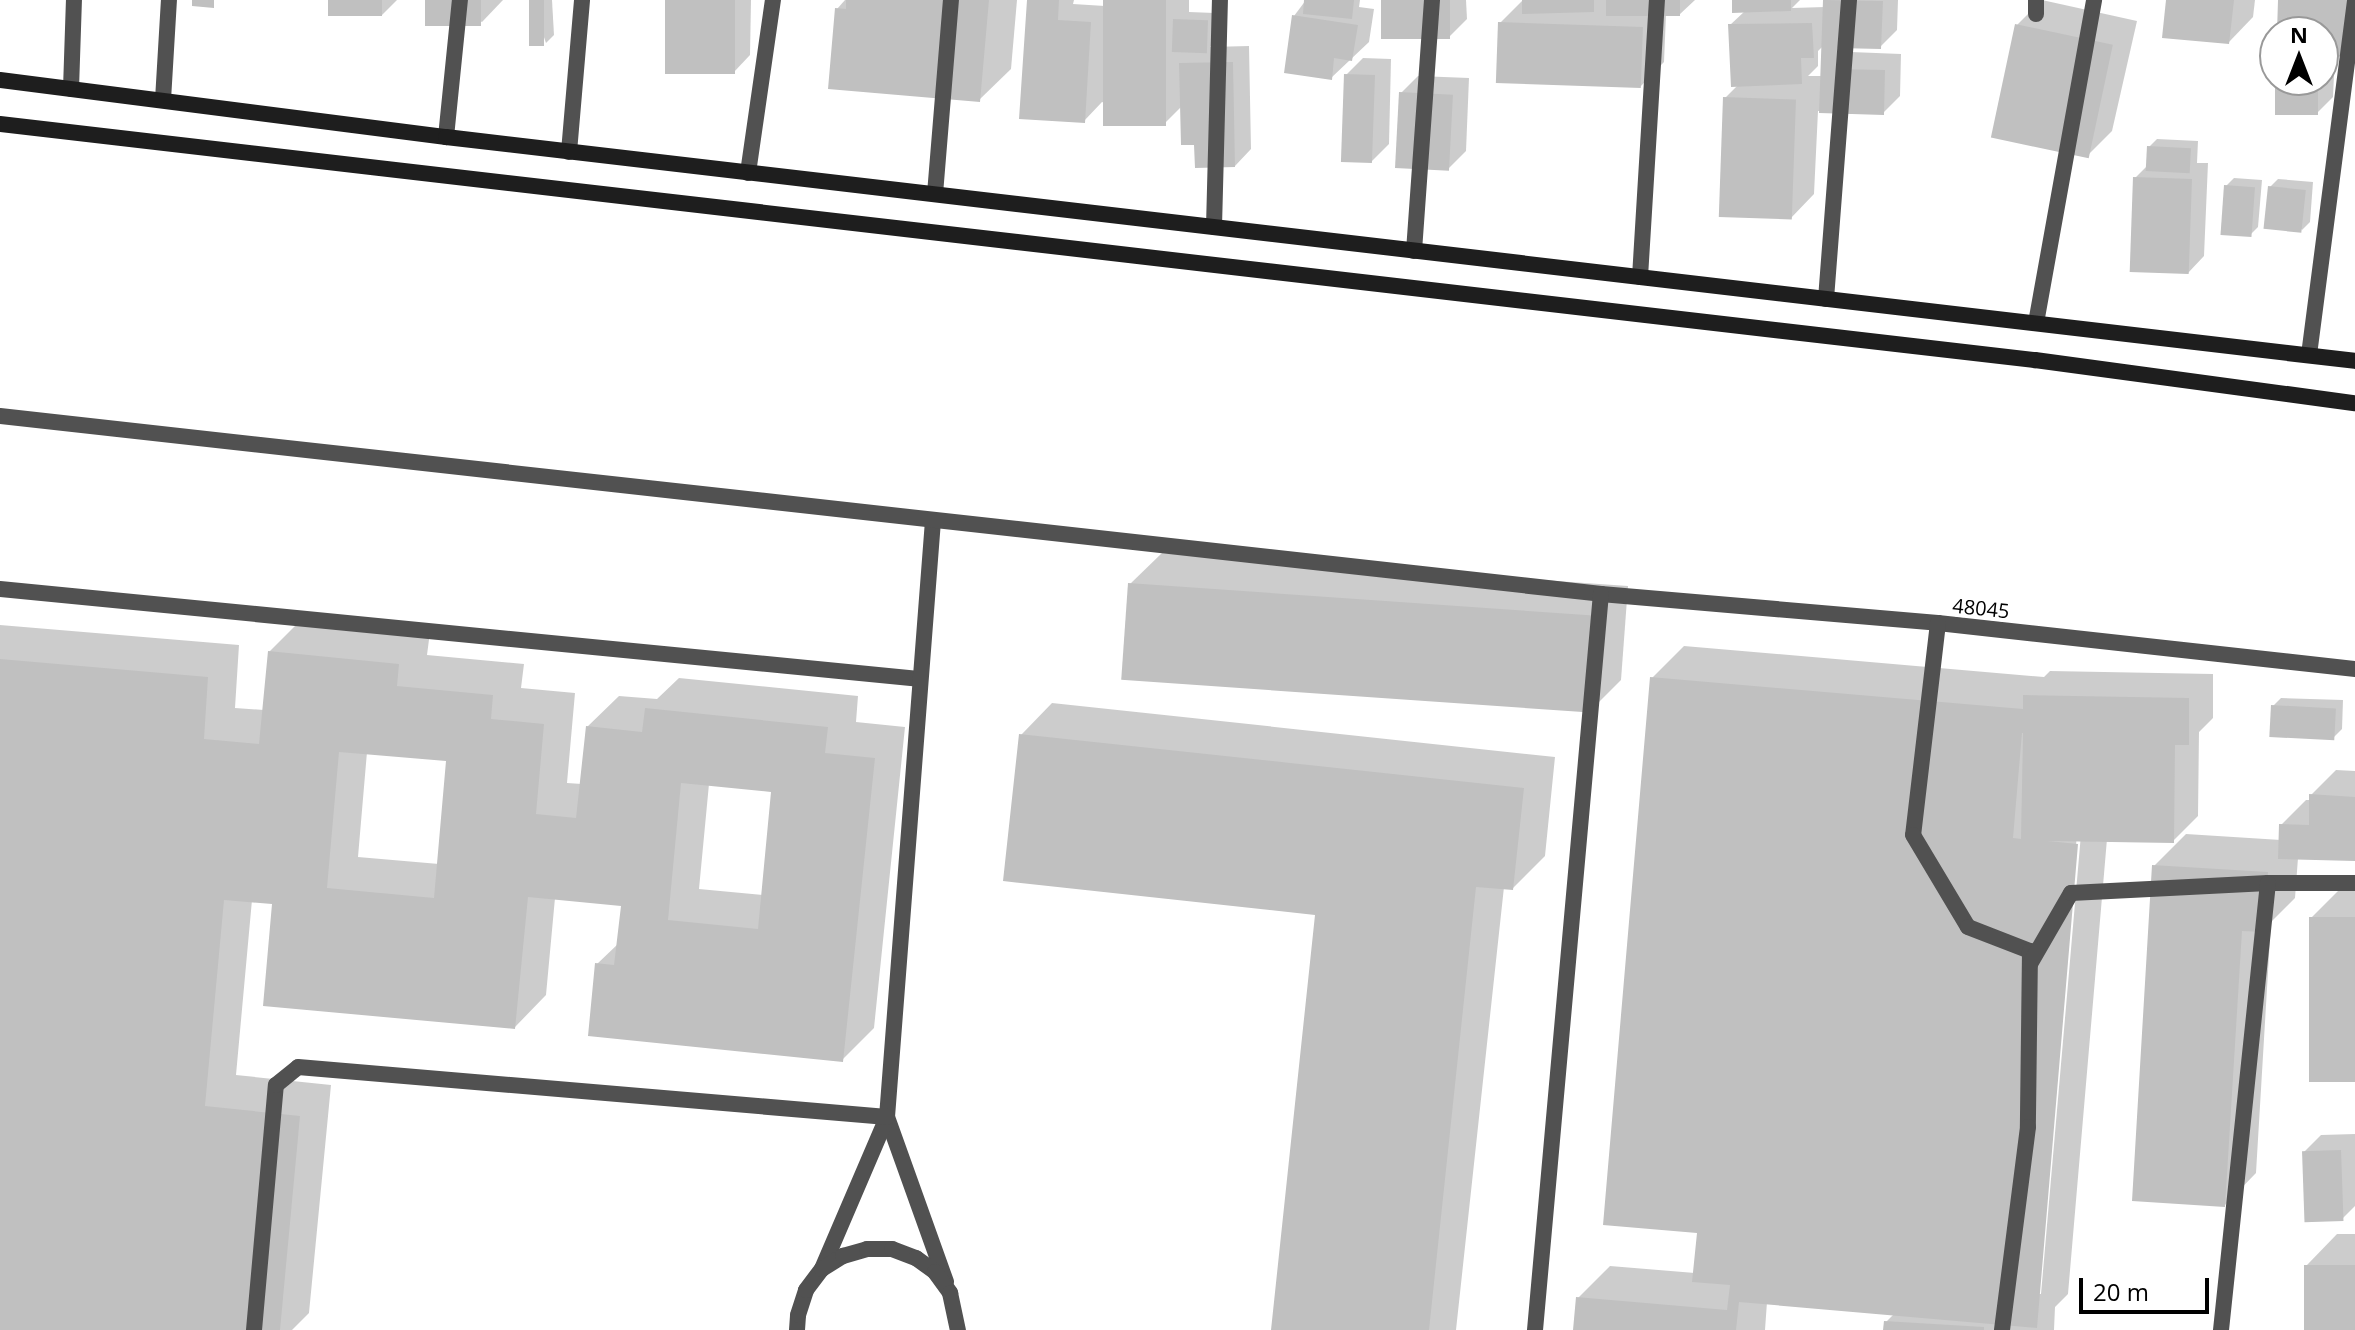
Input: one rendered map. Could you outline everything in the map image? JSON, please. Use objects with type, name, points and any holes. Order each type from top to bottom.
[{"type":"main road","points":[[0,80],[569,152],[2355,361]]},
{"type":"main road","points":[[0,124],[2035,360],[2355,403]]},
{"type":"street","points":[[71,89],[74,0]]},
{"type":"street","points":[[163,100],[169,0]]},
{"type":"street","points":[[446,137],[460,0]]},
{"type":"street","points":[[569,152],[582,0]]},
{"type":"street","points":[[748,173],[773,0]]},
{"type":"street","points":[[935,194],[951,0]]},
{"type":"street","points":[[1214,227],[1220,0]]},
{"type":"street","points":[[1414,251],[1432,0]]},
{"type":"street","points":[[1640,277],[1657,0]]},
{"type":"street","points":[[1826,299],[1849,0]]},
{"type":"street","points":[[2036,323],[2094,0]]},
{"type":"street","points":[[2309,355],[2355,1]]},
{"type":"street","name":"48045","points":[[0,416],[1601,594],[1938,623],[2355,669]]},
{"type":"street","points":[[797,1330],[806,1290],[822,1269],[887,1117],[933,521]]},
{"type":"street","points":[[0,589],[919,679]]},
{"type":"street","points":[[1535,1330],[1601,594]]},
{"type":"street","points":[[1938,623],[1913,835],[1968,927],[2030,951],[2028,1127],[2002,1330]]},
{"type":"street","points":[[2030,964],[2071,893],[2268,883],[2355,883]]},
{"type":"street","points":[[2221,1330],[2268,883]]},
{"type":"street","points":[[254,1330],[276,1085],[298,1067],[887,1117]]},
{"type":"street","points":[[887,1117],[950,1293],[969,1330]]},
{"type":"street","points":[[822,1269],[843,1256],[867,1249],[892,1249],[916,1258],[935,1272],[950,1293],[958,1330]]},
{"type":"building","points":[[192,0],[214,0],[214,8],[192,6]]},
{"type":"building","points":[[328,0],[382,0],[382,16],[328,16]]},
{"type":"building","points":[[425,0],[481,0],[481,26],[425,26]]},
{"type":"building","points":[[529,0],[544,0],[544,46],[529,46]]},
{"type":"building","points":[[665,0],[735,0],[735,74],[665,74]]},
{"type":"building","points":[[846,0],[989,0],[980,102],[828,89],[835,8],[846,9]]},
{"type":"building","points":[[1027,0],[1059,0],[1058,20],[1091,22],[1085,123],[1019,119]]},
{"type":"building","points":[[1103,0],[1166,0],[1166,126],[1103,126]]},
{"type":"building","points":[[1304,0],[1354,0],[1352,19],[1303,14]]},
{"type":"building","points":[[1381,0],[1450,0],[1450,39],[1381,39]]},
{"type":"building","points":[[1522,0],[1594,0],[1594,12],[1522,14]]},
{"type":"building","points":[[1606,0],[1680,0],[1680,16],[1606,16]]},
{"type":"building","points":[[1732,0],[1791,0],[1791,11],[1732,13]]},
{"type":"building","points":[[1823,0],[1883,1],[1881,49],[1837,48],[1836,69],[1885,70],[1884,115],[1819,113]]},
{"type":"building","points":[[2166,0],[2234,0],[2229,44],[2162,38]]},
{"type":"building","points":[[2278,0],[2355,0],[2355,57],[2339,56],[2339,16],[2278,16]]},
{"type":"building","points":[[1292,15],[1358,25],[1352,61],[1334,58],[1332,80],[1284,73]]},
{"type":"building","points":[[1173,19],[1208,20],[1207,53],[1172,52]]},
{"type":"building","points":[[1498,22],[1643,27],[1641,88],[1496,83]]},
{"type":"building","points":[[1812,23],[1814,58],[1801,58],[1802,84],[1731,87],[1728,24]]},
{"type":"building","points":[[2015,24],[2113,45],[2089,158],[1991,137]]},
{"type":"building","points":[[1233,62],[1235,167],[1195,168],[1194,145],[1181,145],[1179,63]]},
{"type":"building","points":[[1344,74],[1375,75],[1372,163],[1341,162]]},
{"type":"building","points":[[1399,92],[1453,95],[1449,171],[1395,168]]},
{"type":"building","points":[[2275,96],[2318,96],[2318,115],[2275,115]]},
{"type":"building","points":[[1723,97],[1796,100],[1792,219],[1719,217]]},
{"type":"building","points":[[2147,146],[2191,148],[2190,173],[2146,171]]},
{"type":"building","points":[[2133,177],[2192,179],[2189,274],[2130,272]]},
{"type":"building","points":[[2224,185],[2255,187],[2251,237],[2221,235]]},
{"type":"building","points":[[2268,186],[2306,190],[2301,233],[2264,229]]},
{"type":"building","points":[[1128,583],[1597,616],[1590,713],[1121,680]]},
{"type":"building","points":[[268,651],[399,664],[397,686],[493,695],[491,719],[544,724],[536,814],[576,818],[586,726],[642,732],[645,708],[828,727],[825,753],[875,758],[843,1062],[588,1036],[595,963],[614,965],[621,906],[528,897],[515,1029],[263,1006],[272,904],[224,900],[205,1106],[300,1116],[280,1330],[0,1330],[0,659],[208,677],[204,739],[259,744]],"holes":[[[339,752],[446,761],[434,898],[327,888]],[[681,783],[771,792],[758,929],[668,920]]]},
{"type":"building","points":[[1650,677],[2023,709],[2023,695],[2189,698],[2189,745],[2175,745],[2174,843],[2048,841],[2078,844],[2037,1328],[1739,1302],[1736,1330],[1573,1330],[1576,1297],[1727,1310],[1730,1285],[1692,1282],[1697,1233],[1603,1225]],"holes":[[[2023,733],[2021,839],[2013,838]]]},
{"type":"building","points":[[2271,705],[2336,708],[2334,740],[2269,737]]},
{"type":"building","points":[[1019,734],[1524,788],[1513,890],[1476,887],[1429,1330],[1271,1330],[1315,915],[1003,881]]},
{"type":"building","points":[[2309,794],[2355,797],[2355,861],[2278,859],[2279,824],[2309,825]]},
{"type":"building","points":[[2152,865],[2268,872],[2264,932],[2242,931],[2225,1207],[2132,1201]]},
{"type":"building","points":[[2309,917],[2355,917],[2355,1082],[2309,1082]]},
{"type":"building","points":[[2341,1150],[2343,1221],[2305,1222],[2302,1151]]},
{"type":"building","points":[[2304,1265],[2355,1265],[2355,1330],[2304,1330]]},
{"type":"building","points":[[1884,1321],[1984,1327],[1984,1330],[1883,1330]]}]
